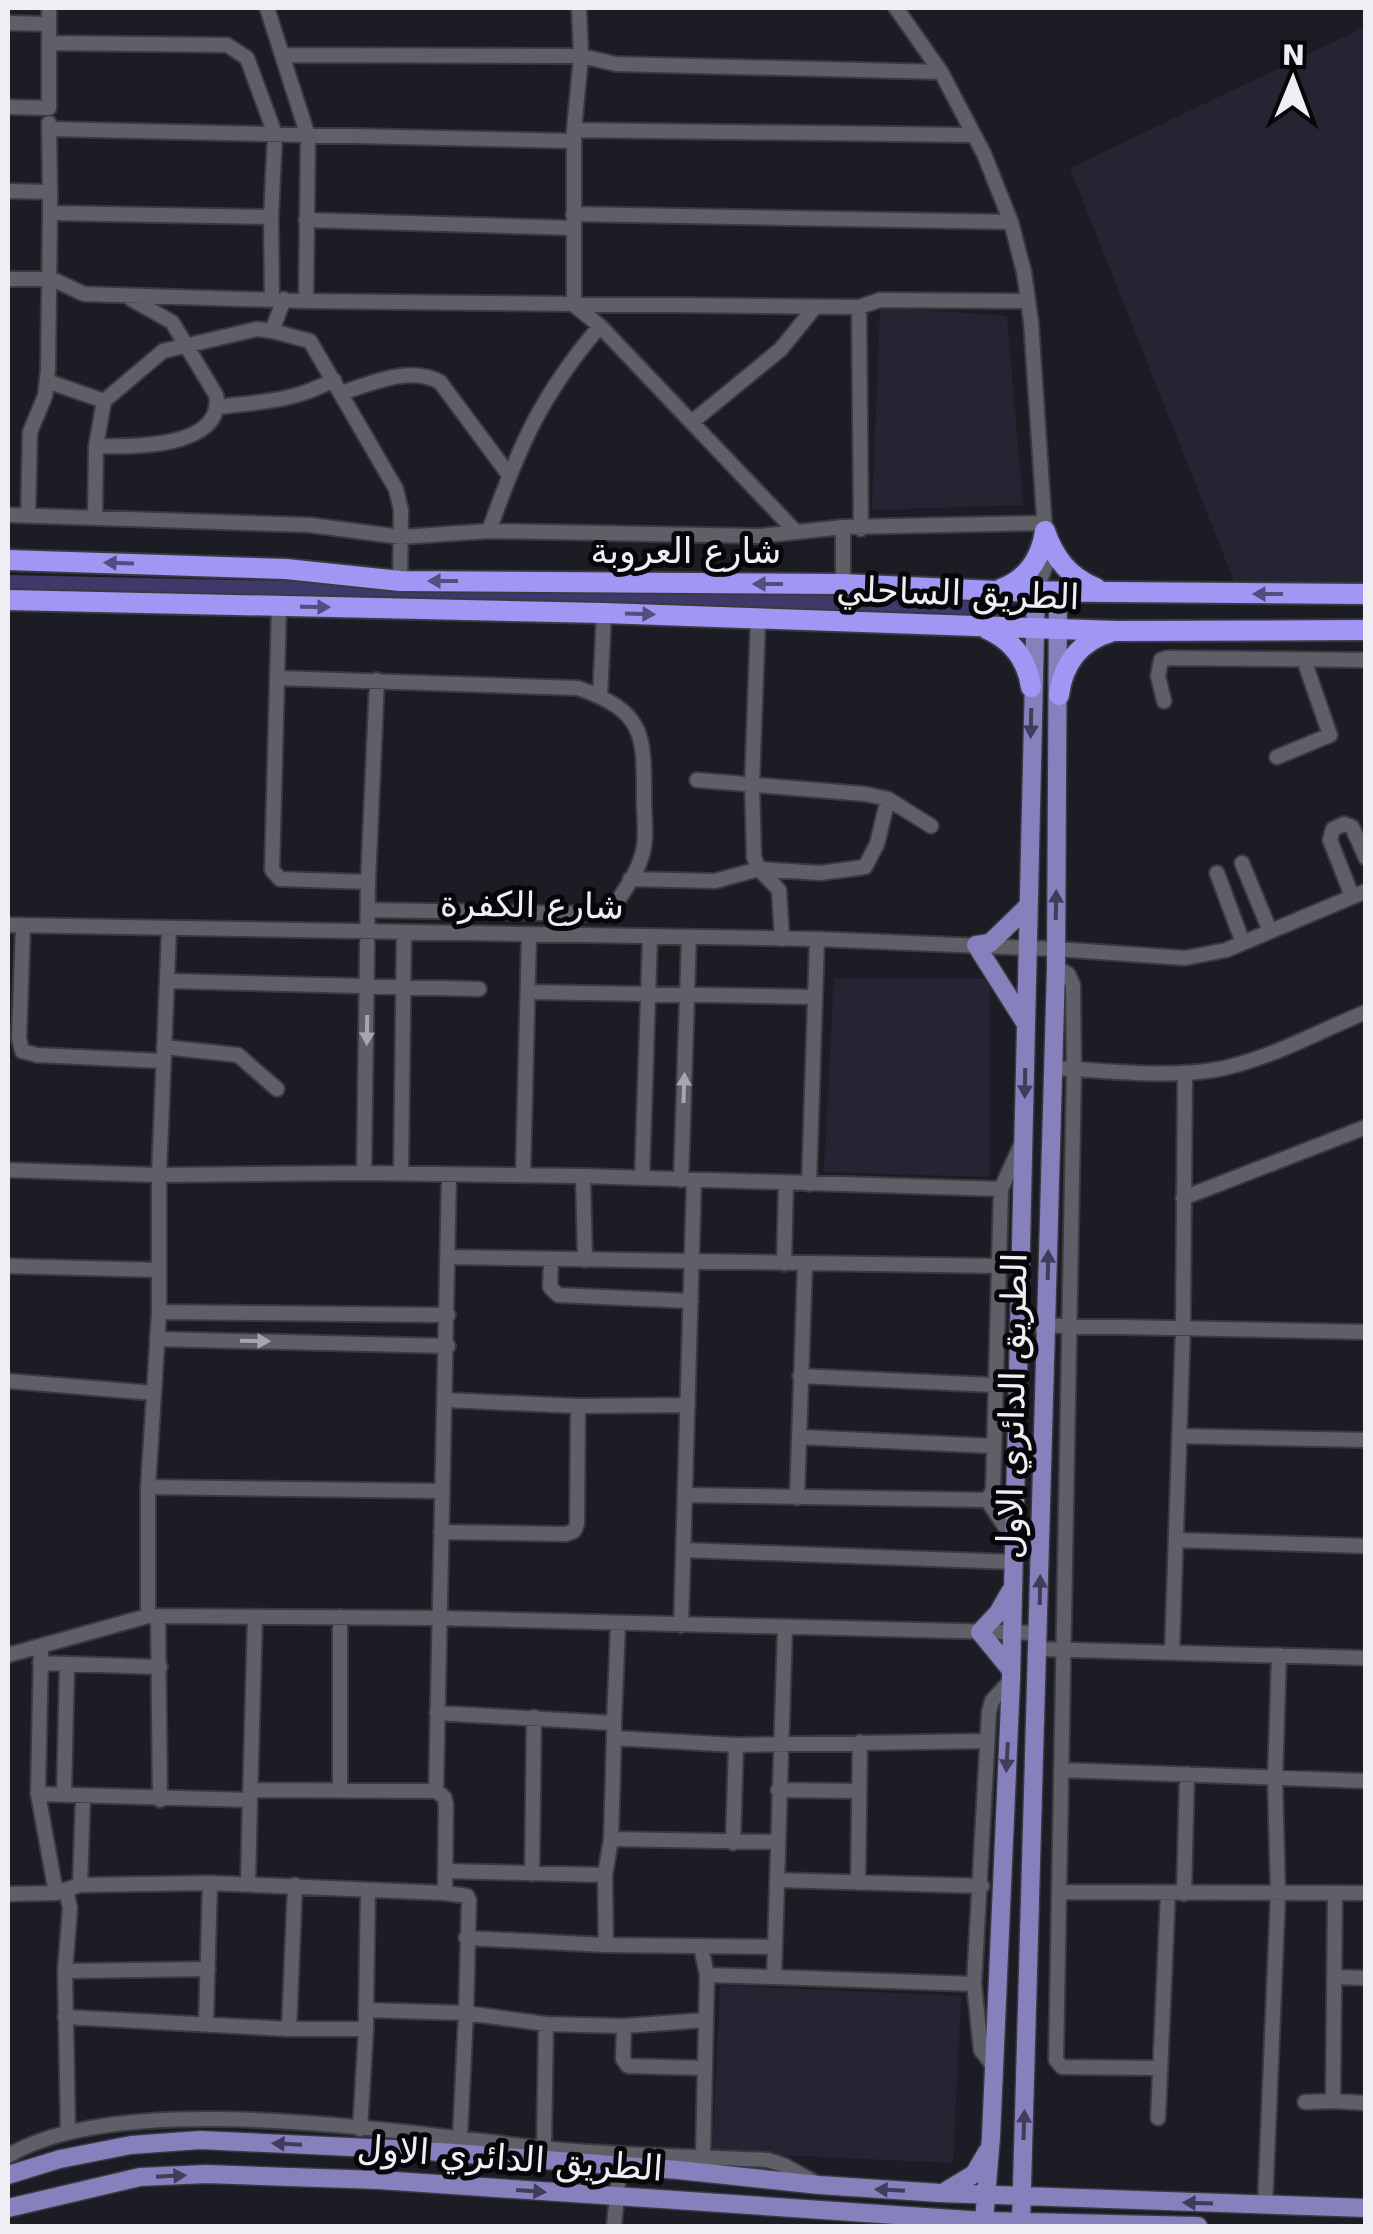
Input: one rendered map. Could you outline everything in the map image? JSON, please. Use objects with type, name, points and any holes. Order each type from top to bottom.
[{"type":"highway","points":[[1045,527],[1062,564],[1080,580],[1103,590]]},
{"type":"highway","points":[[996,592],[1031,569],[1045,527]]},
{"type":"highway","name":"شارع العروبة","points":[[8,560],[286,568],[400,581],[843,584],[996,592],[1356,594]]},
{"type":"highway","points":[[1355,630],[1352,622],[1356,594]]},
{"type":"highway","name":"الطريق الساحلي","points":[[8,600],[604,613],[1116,631],[1355,630]]},
{"type":"highway","points":[[980,626],[1000,635],[1015,648],[1026,666],[1031,686]]},
{"type":"highway","points":[[1059,695],[1072,658],[1092,640],[1116,631]]},
{"type":"main road","name":"الطريق الدائري الاول","points":[[8,2208],[122,2181],[206,2174],[319,2178],[990,2224],[987,2195],[1011,1675],[1036,590]]},
{"type":"main road","name":"الطريق الدائري الاول","points":[[1020,2222],[1056,958],[1058,590]]},
{"type":"main road","points":[[1027,1026],[976,945],[990,943],[1028,906]]},
{"type":"main road","points":[[1011,1675],[980,1632],[998,1613],[1013,1585]]},
{"type":"main road","points":[[940,2192],[958,2186],[974,2174],[986,2157],[991,2137]]},
{"type":"main road","name":"الطريق الدائري الاول","points":[[8,2175],[116,2148],[200,2140],[322,2145],[987,2195]]},
{"type":"main road","points":[[319,2178],[322,2145]]},
{"type":"main road","points":[[116,2148],[122,2181]]},
{"type":"main road","points":[[788,2210],[790,2182]]},
{"type":"main road","points":[[987,2195],[1366,2208]]},
{"type":"main road","points":[[990,2224],[1198,2226]]},
{"type":"street","points":[[266,8],[308,136],[306,301]]},
{"type":"street","points":[[574,305],[574,136],[581,56],[578,8]]},
{"type":"street","points":[[896,8],[941,72],[984,154],[1011,222],[1024,272],[1045,527],[1046,565],[1036,590]]},
{"type":"street","points":[[8,24],[49,16],[52,280],[45,396],[30,432],[28,516]]},
{"type":"street","points":[[49,43],[227,46],[247,58],[275,134],[271,217],[278,300],[272,331]]},
{"type":"street","points":[[284,56],[581,56],[616,64],[941,72]]},
{"type":"street","points":[[8,107],[49,108]]},
{"type":"street","points":[[50,129],[308,136],[972,135]]},
{"type":"street","points":[[8,191],[50,192]]},
{"type":"street","points":[[50,214],[271,217]]},
{"type":"street","points":[[306,220],[1011,222]]},
{"type":"street","points":[[8,279],[52,280],[84,294],[306,301],[859,307],[880,300],[1027,302]]},
{"type":"street","points":[[96,446],[149,447],[177,440],[201,428],[218,407],[216,394],[167,317],[124,296]]},
{"type":"street","points":[[574,305],[600,326],[796,532]]},
{"type":"street","points":[[692,422],[781,349],[816,306]]},
{"type":"street","points":[[859,307],[861,529]]},
{"type":"street","points":[[489,531],[509,474],[538,411],[567,364],[600,326]]},
{"type":"street","points":[[95,517],[96,446],[104,400],[163,351],[257,329],[272,331],[310,341],[396,489],[402,510],[400,581]]},
{"type":"street","points":[[218,407],[272,404],[285,397],[391,377],[432,378],[440,382],[509,474]]},
{"type":"street","points":[[47,381],[104,400]]},
{"type":"street","points":[[8,516],[310,526],[402,537],[489,531],[760,536],[843,527],[1045,527]]},
{"type":"street","points":[[843,527],[843,584]]},
{"type":"street","points":[[1046,565],[1058,590]]},
{"type":"street","points":[[279,606],[272,870],[280,879],[368,882]]},
{"type":"street","points":[[600,696],[604,613]]},
{"type":"street","points":[[758,618],[752,784],[754,857],[758,869],[778,890],[782,939]]},
{"type":"street","points":[[1164,701],[1158,668],[1161,660],[1167,658],[1366,660]]},
{"type":"street","points":[[1277,757],[1330,735],[1304,660]]},
{"type":"street","points":[[277,678],[537,685],[578,688],[600,696],[638,726],[644,743],[645,846],[608,914],[606,936]]},
{"type":"street","points":[[364,1173],[368,882],[377,680]]},
{"type":"street","points":[[697,780],[888,799],[932,826]]},
{"type":"street","points":[[630,879],[715,881],[758,869],[820,873],[865,867],[877,844],[888,799]]},
{"type":"street","points":[[1359,894],[1330,840],[1333,828],[1344,824],[1352,827],[1366,858]]},
{"type":"street","points":[[1242,863],[1270,932]]},
{"type":"street","points":[[1217,873],[1243,943]]},
{"type":"street","name":"شارع الكفرة","points":[[15,925],[817,939],[1028,948],[1056,958],[1186,958],[1243,943],[1359,894]]},
{"type":"street","points":[[368,910],[608,914]]},
{"type":"street","points":[[1236,925],[1262,914]]},
{"type":"street","points":[[15,925],[13,1041],[22,1051],[238,1055],[277,1088]]},
{"type":"street","points":[[160,1800],[160,1667],[153,1616],[148,1487],[159,1312],[159,1175],[168,930]]},
{"type":"street","points":[[401,1173],[404,933]]},
{"type":"street","points":[[523,1175],[529,935]]},
{"type":"street","points":[[642,1178],[650,937]]},
{"type":"street","points":[[680,1626],[691,1301],[687,1180],[689,937]]},
{"type":"street","points":[[809,1184],[817,939]]},
{"type":"street","points":[[1056,958],[1073,986],[1074,1069],[1057,2064],[1159,2068]]},
{"type":"street","points":[[169,982],[479,989]]},
{"type":"street","points":[[528,992],[815,997]]},
{"type":"street","points":[[1052,1068],[1186,1073],[1242,1063],[1366,1012]]},
{"type":"street","points":[[1172,1652],[1183,1328],[1186,1073]]},
{"type":"street","points":[[1183,1198],[1366,1127]]},
{"type":"street","points":[[987,1500],[993,1490],[1001,1189],[1024,1140]]},
{"type":"street","points":[[8,1170],[159,1175],[583,1176],[1001,1189]]},
{"type":"street","points":[[436,1792],[450,1174]]},
{"type":"street","points":[[583,1176],[584,1260]]},
{"type":"street","points":[[784,1264],[786,1184]]},
{"type":"street","points":[[450,1257],[998,1266]]},
{"type":"street","points":[[551,1259],[550,1288],[558,1295],[691,1301]]},
{"type":"street","points":[[798,1498],[804,1265]]},
{"type":"street","points":[[8,1266],[158,1270]]},
{"type":"street","points":[[159,1312],[448,1315]]},
{"type":"street","points":[[1019,1325],[1366,1332]]},
{"type":"street","points":[[157,1339],[448,1346]]},
{"type":"street","points":[[800,1376],[994,1384]]},
{"type":"street","points":[[8,1381],[154,1393]]},
{"type":"street","points":[[447,1400],[578,1406],[688,1405]]},
{"type":"street","points":[[441,1532],[574,1531],[578,1524],[578,1406]]},
{"type":"street","points":[[1179,1436],[1366,1440]]},
{"type":"street","points":[[800,1437],[994,1446]]},
{"type":"street","points":[[148,1487],[442,1490]]},
{"type":"street","points":[[686,1495],[987,1500]]},
{"type":"street","points":[[987,1500],[1014,1540]]},
{"type":"street","points":[[1176,1540],[1366,1546]]},
{"type":"street","points":[[684,1550],[1013,1562]]},
{"type":"street","points":[[41,1656],[153,1616],[340,1616],[1012,1632],[1063,1650],[1366,1658]]},
{"type":"street","points":[[248,1884],[254,1616]]},
{"type":"street","points":[[340,1616],[340,1789]]},
{"type":"street","points":[[606,1945],[618,1624]]},
{"type":"street","points":[[774,1977],[785,1626]]},
{"type":"street","points":[[8,1655],[41,1656],[68,1664],[160,1667]]},
{"type":"street","points":[[1265,2205],[1278,1894],[1275,1780],[1279,1655]]},
{"type":"street","points":[[41,1656],[38,1794],[70,1908],[65,1971],[68,2132]]},
{"type":"street","points":[[64,1795],[68,1664]]},
{"type":"street","points":[[994,2067],[981,2050],[974,1984],[982,1886],[986,1742],[992,1701],[1011,1675]]},
{"type":"street","points":[[437,1714],[534,1716],[736,1745],[986,1742]]},
{"type":"street","points":[[532,1874],[534,1716]]},
{"type":"street","points":[[858,1882],[860,1742]]},
{"type":"street","points":[[733,1843],[736,1745]]},
{"type":"street","points":[[1061,1770],[1366,1781]]},
{"type":"street","points":[[1158,2118],[1159,2068],[1187,1774]]},
{"type":"street","points":[[38,1794],[160,1800],[340,1789],[436,1792],[446,1804],[444,1893]]},
{"type":"street","points":[[778,1790],[859,1791]]},
{"type":"street","points":[[68,1890],[83,1796]]},
{"type":"street","points":[[612,1839],[777,1842]]},
{"type":"street","points":[[445,1871],[606,1875]]},
{"type":"street","points":[[777,1880],[982,1886]]},
{"type":"street","points":[[206,2023],[210,1883]]},
{"type":"street","points":[[8,1894],[210,1883],[467,1896],[460,2137]]},
{"type":"street","points":[[289,2029],[295,1885]]},
{"type":"street","points":[[360,2129],[368,1892]]},
{"type":"street","points":[[1059,1892],[1366,1893]]},
{"type":"street","points":[[1333,2100],[1335,1893]]},
{"type":"street","points":[[466,1938],[775,1947]]},
{"type":"street","points":[[700,1947],[708,1975],[703,2156]]},
{"type":"street","points":[[65,1971],[208,1969]]},
{"type":"street","points":[[708,1975],[974,1984]]},
{"type":"street","points":[[1335,1977],[1366,1978]]},
{"type":"street","points":[[366,2010],[466,2013],[546,2024],[624,2026],[705,2020]]},
{"type":"street","points":[[65,2017],[289,2029],[366,2029]]},
{"type":"street","points":[[544,2148],[546,2024]]},
{"type":"street","points":[[624,2026],[622,2059],[628,2066],[705,2068]]},
{"type":"street","points":[[1305,2102],[1366,2102]]},
{"type":"street","points":[[8,2156],[28,2144],[68,2132],[168,2120],[272,2122],[544,2148],[768,2160],[818,2185]]},
{"type":"street","points":[[614,2226],[620,2166]]},
{"type":"shaded area","points":[[1365,27],[1365,584],[1236,586],[1070,168]]},
{"type":"shaded area","points":[[880,307],[1007,316],[1023,505],[872,510]]},
{"type":"shaded area","points":[[8,575],[833,593],[1014,602],[1008,618],[8,592]]},
{"type":"shaded area","points":[[834,978],[990,979],[989,1177],[824,1172]]},
{"type":"shaded area","points":[[720,1985],[961,1996],[953,2163],[712,2152]]}]
